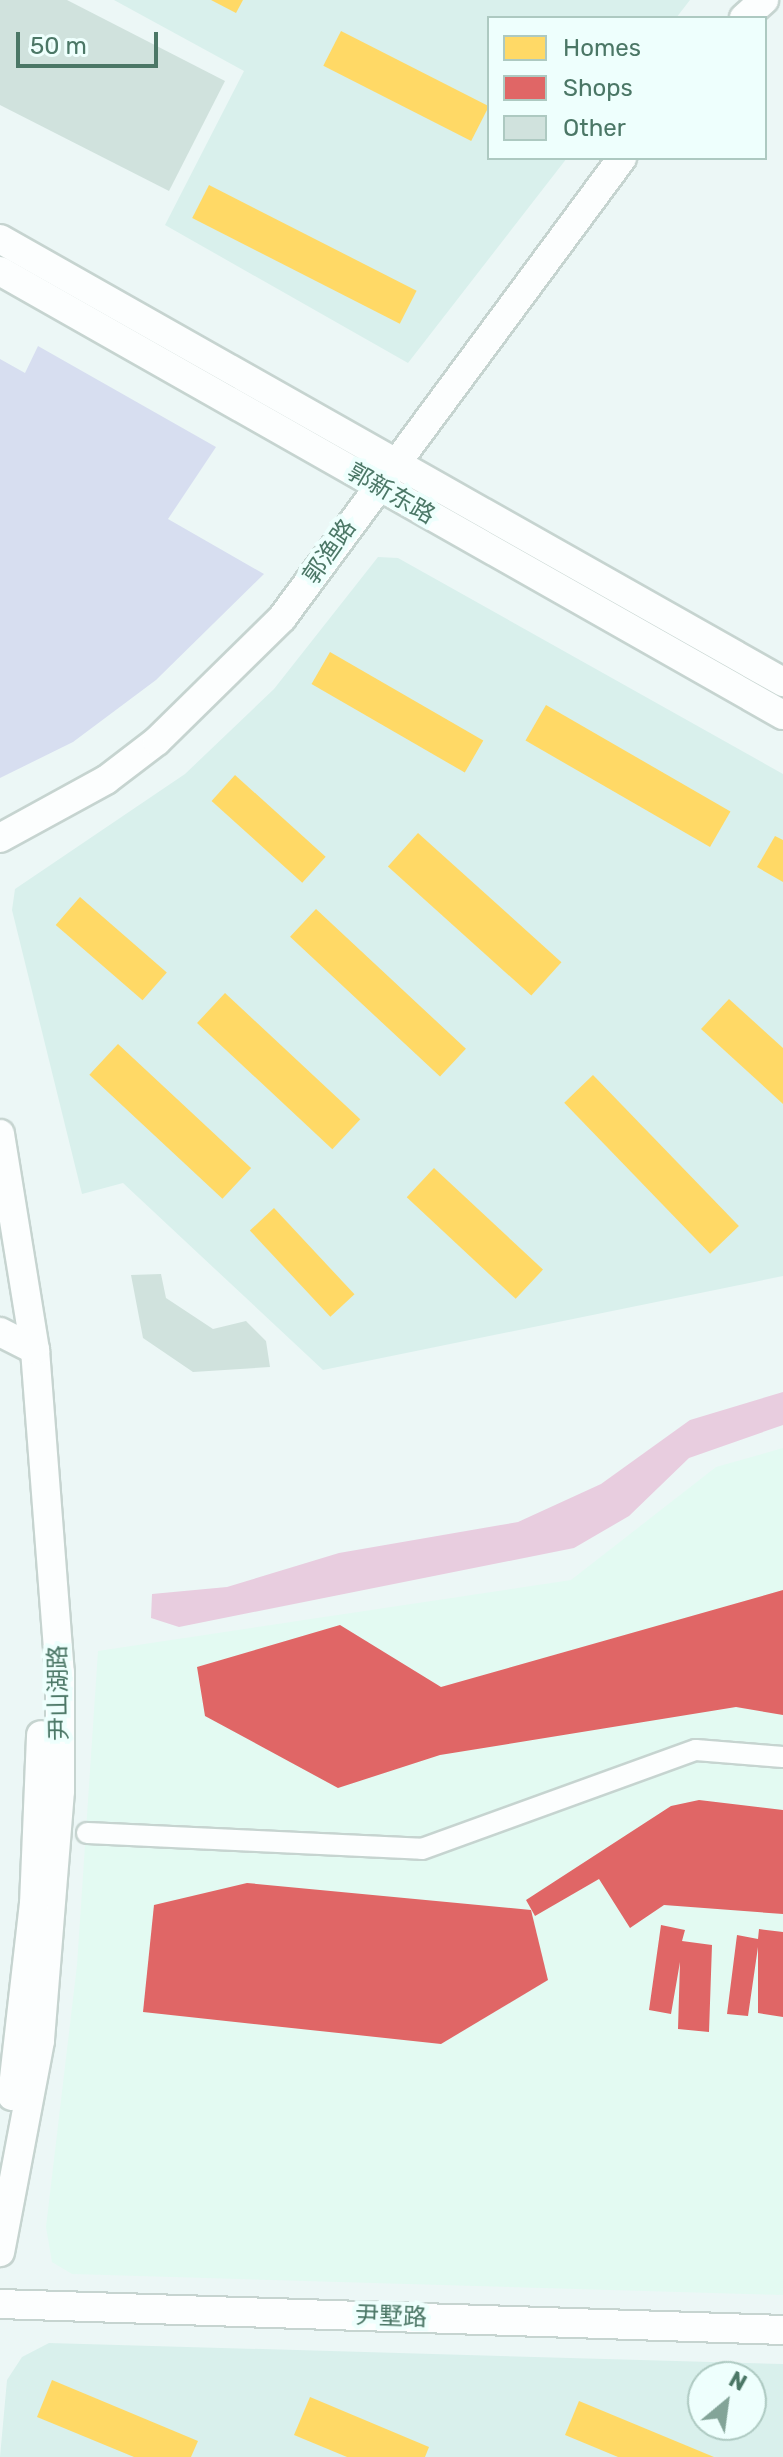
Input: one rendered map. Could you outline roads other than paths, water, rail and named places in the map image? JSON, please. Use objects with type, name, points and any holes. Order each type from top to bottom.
[{"type":"main road","points":[[746,16],[764,0]]},
{"type":"main road","name":"郭渔路","points":[[0,838],[106,780],[219,686],[282,618],[384,475],[620,160]]},
{"type":"main road","name":"郭新东路","points":[[0,239],[783,715]]},
{"type":"main road","name":"郭新东路","points":[[0,271],[783,682]]},
{"type":"main road","name":"尹山湖路","points":[[0,1134],[42,1671],[34,1904],[13,2193],[0,2252]]},
{"type":"main road","name":"尹山湖路","points":[[0,1224],[17,1341]]},
{"type":"main road","name":"尹山湖路","points":[[0,2167],[17,2127]]},
{"type":"main road","name":"尹墅路","points":[[0,2304],[783,2330]]},
{"type":"street","points":[[87,1833],[422,1849],[696,1750],[783,1757]]}]
